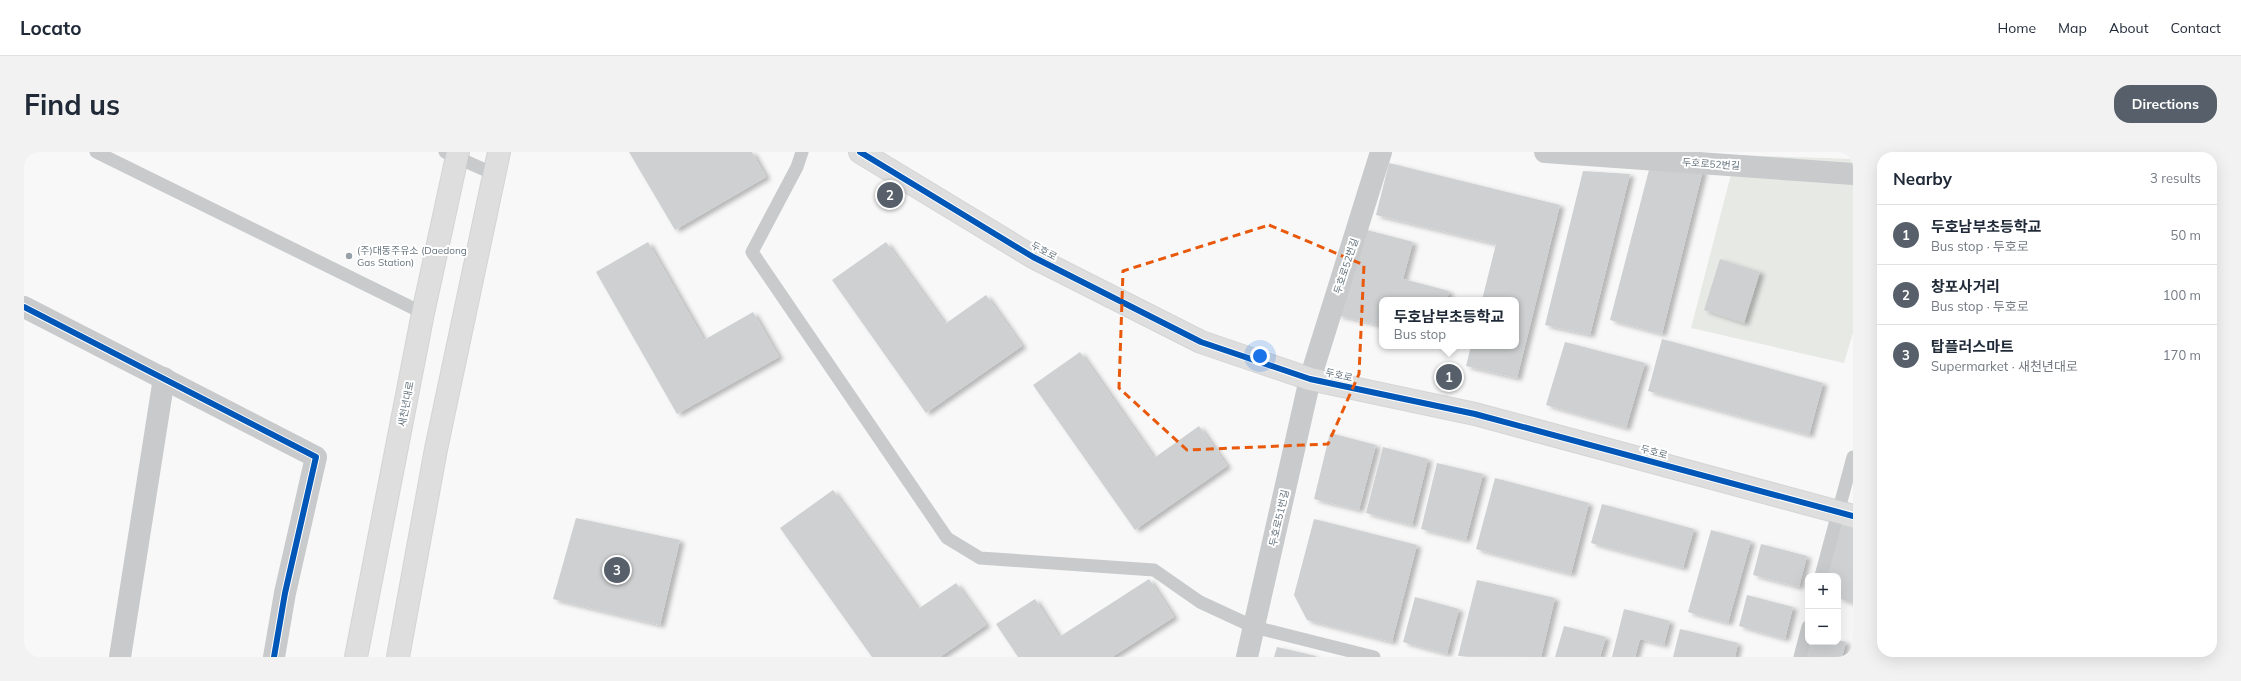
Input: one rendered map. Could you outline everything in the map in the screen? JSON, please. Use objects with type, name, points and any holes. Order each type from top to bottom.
[{"type":"street","points":[[398,657],[436,449],[499,152]]},
{"type":"street","name":"두호로","points":[[860,152],[1034,257],[1201,342],[1310,379],[1475,414],[1846,515]]},
{"type":"street","name":"두호로52번길","points":[[1310,379],[1381,152]]},
{"type":"street","name":"두호로52번길","points":[[1545,152],[1853,174]]},
{"type":"street","name":"새천년대로","points":[[356,657],[453,154]]},
{"type":"street","points":[[24,307],[316,457],[285,593],[274,657]]},
{"type":"street","points":[[120,657],[164,378]]},
{"type":"street","name":"두호로51번길","points":[[1247,657],[1310,379]]},
{"type":"lane","points":[[96,152],[423,313]]},
{"type":"lane","points":[[802,152],[797,167],[752,252],[947,538],[980,558],[1154,570],[1200,602],[1254,627],[1374,657]]},
{"type":"lane","points":[[453,154],[494,174]]},
{"type":"lane","points":[[1822,573],[1846,515],[1853,457]]},
{"type":"lane","points":[[1800,657],[1805,638]]},
{"type":"highlighted area","points":[[1269,225],[1364,265],[1359,374],[1328,444],[1187,450],[1119,388],[1123,271]]},
{"type":"shaded area","points":[[1736,155],[1853,159],[1853,333],[1844,363],[1691,328]]},
{"type":"building","points":[[629,152],[752,152],[766,177],[675,230]]},
{"type":"building","points":[[1389,163],[1560,205],[1517,378],[1466,366],[1470,349],[1519,349],[1519,297],[1483,297],[1496,244],[1376,215]]},
{"type":"building","points":[[1650,166],[1703,170],[1662,334],[1610,320]]},
{"type":"building","points":[[1583,171],[1630,174],[1590,335],[1545,325]]},
{"type":"building","points":[[1359,228],[1413,242],[1403,279],[1449,291],[1448,297],[1379,297],[1379,325],[1337,315]]},
{"type":"building","points":[[648,242],[704,340],[753,312],[779,357],[677,414],[596,272]]},
{"type":"building","points":[[886,242],[945,324],[986,295],[1022,346],[926,413],[832,280]]},
{"type":"building","points":[[1720,259],[1760,272],[1744,323],[1704,310]]},
{"type":"building","points":[[1662,339],[1823,383],[1809,435],[1648,391]]},
{"type":"building","points":[[1565,342],[1645,363],[1626,428],[1546,405]]},
{"type":"building","points":[[1080,352],[1154,458],[1199,426],[1227,466],[1135,530],[1033,385]]},
{"type":"building","points":[[1330,433],[1376,445],[1359,510],[1314,499]]},
{"type":"building","points":[[1383,447],[1428,459],[1412,525],[1366,513]]},
{"type":"building","points":[[1437,463],[1483,474],[1466,540],[1421,529]]},
{"type":"building","points":[[1495,478],[1589,503],[1571,574],[1476,549]]},
{"type":"building","points":[[833,490],[918,609],[956,583],[986,625],[940,657],[872,657],[780,528]]},
{"type":"building","points":[[1602,504],[1694,529],[1683,568],[1591,543]]},
{"type":"building","points":[[576,518],[680,540],[660,625],[553,599]]},
{"type":"building","points":[[1314,519],[1417,545],[1392,642],[1307,620],[1294,595]]},
{"type":"building","points":[[1840,521],[1853,525],[1853,603],[1841,599],[1841,573],[1826,573]]},
{"type":"building","points":[[1711,530],[1751,541],[1728,623],[1688,612]]},
{"type":"building","points":[[1761,544],[1807,556],[1799,587],[1753,575]]},
{"type":"building","points":[[1149,579],[1174,617],[1112,657],[1018,657],[996,624],[1035,599],[1059,637]]},
{"type":"building","points":[[1477,580],[1555,598],[1541,657],[1458,656]]},
{"type":"building","points":[[1747,595],[1793,607],[1785,639],[1739,626]]},
{"type":"building","points":[[1415,597],[1459,609],[1447,654],[1403,642]]},
{"type":"building","points":[[1624,609],[1670,621],[1664,645],[1640,639],[1635,657],[1612,657]]},
{"type":"building","points":[[1564,626],[1606,637],[1600,657],[1555,657]]},
{"type":"building","points":[[1680,629],[1738,643],[1735,657],[1673,657]]},
{"type":"building","points":[[1841,641],[1846,642],[1842,657],[1805,657],[1808,645],[1841,645]]},
{"type":"building","points":[[1277,647],[1316,656],[1316,657],[1274,657]]},
{"type":"cycle path","points":[[860,152],[1033,257],[1201,342],[1310,379],[1475,414],[1853,516]]},
{"type":"cycle path","points":[[24,307],[316,457],[285,593],[274,657]]},
{"type":"place","name":"창포사거리","points":[[890,195]]},
{"type":"place","name":"(주)대동주유소 (Daedong Gas Station)","points":[[349,256]]},
{"type":"place","name":"두호남부초등학교","points":[[1449,377]]},
{"type":"place","name":"탑플러스마트","points":[[617,570]]}]
